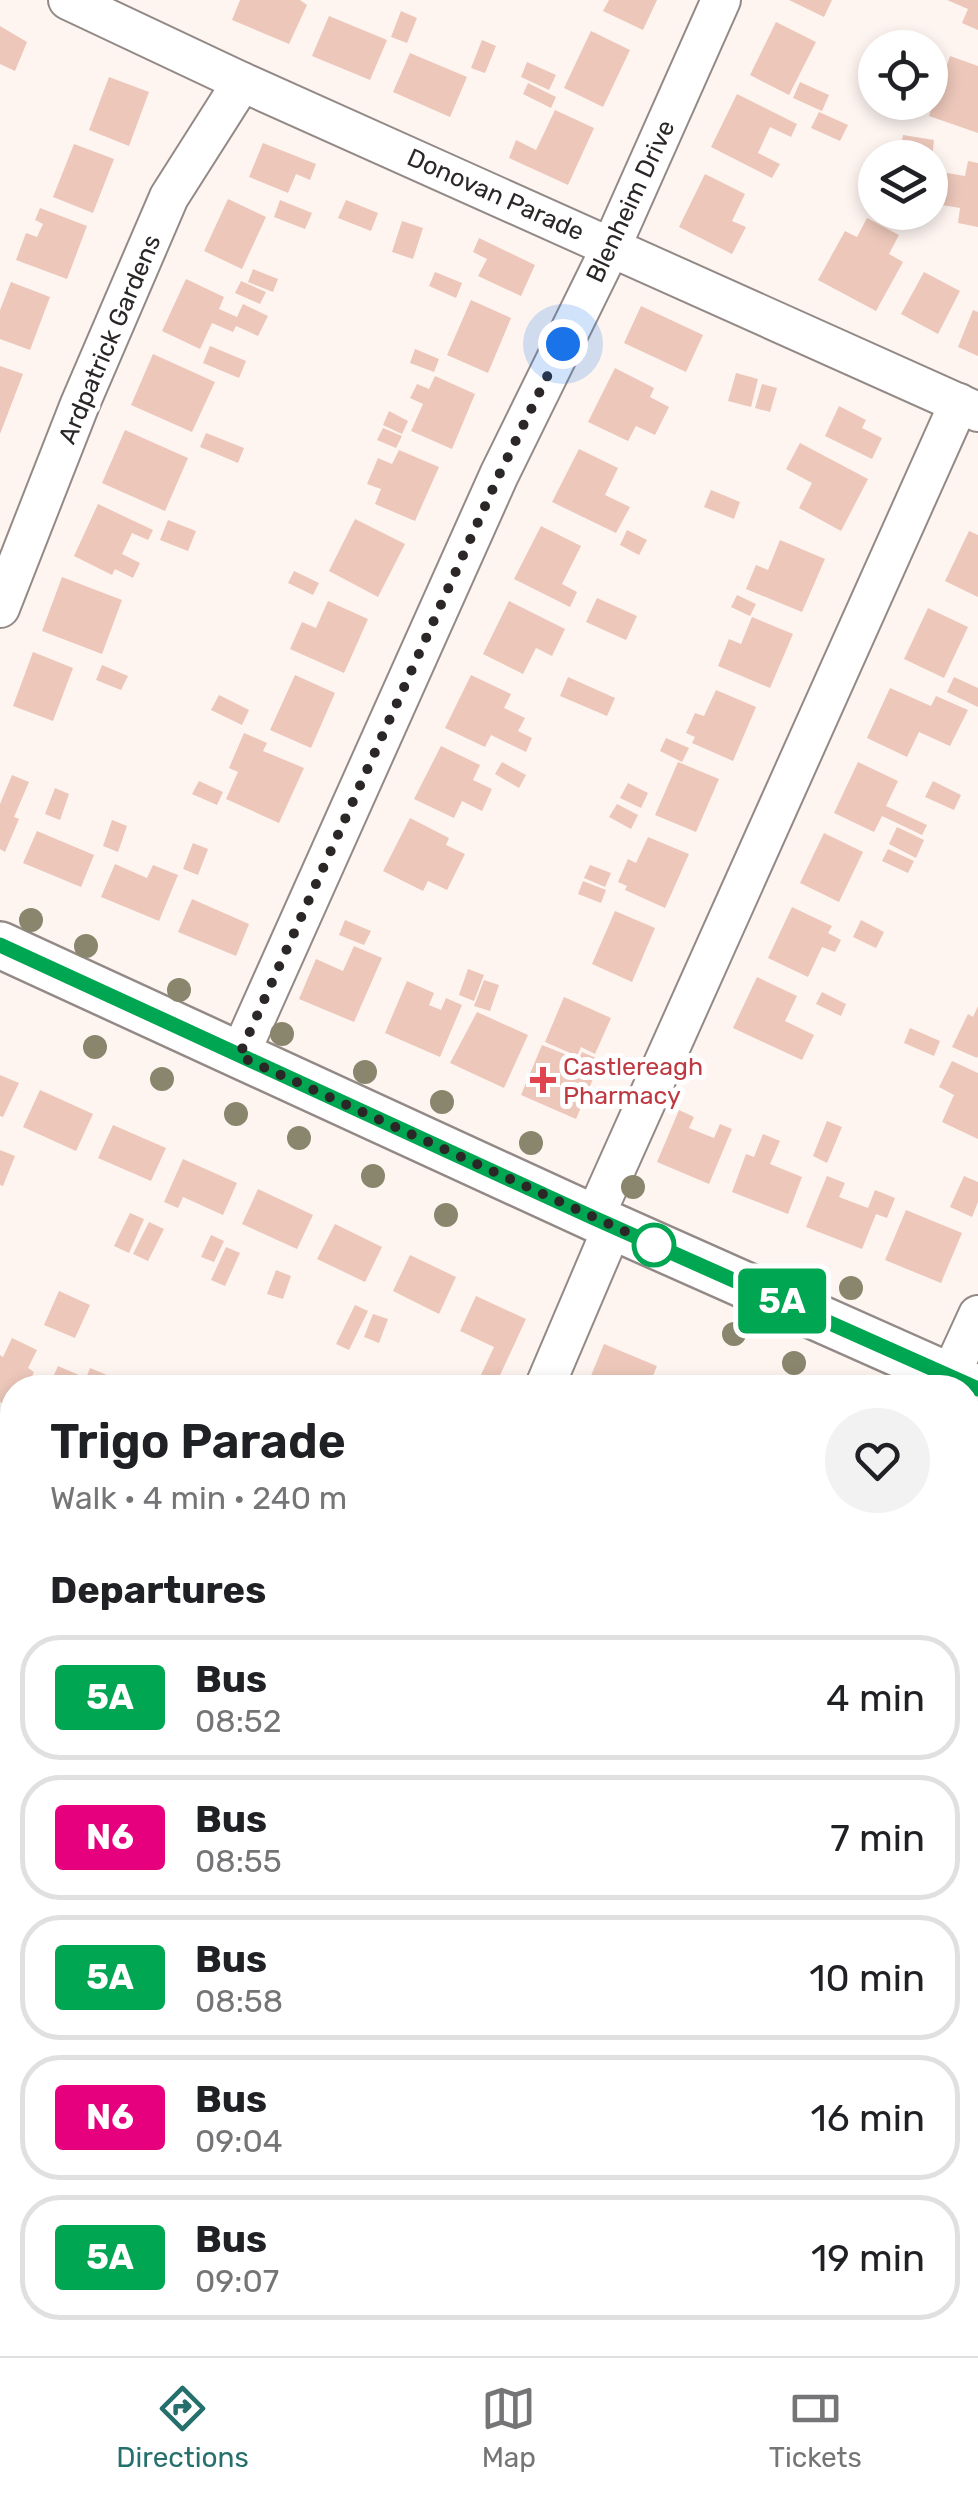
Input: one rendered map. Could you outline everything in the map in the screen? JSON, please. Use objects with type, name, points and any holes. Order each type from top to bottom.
[{"type":"main road","points":[[0,945],[946,1375]]},
{"type":"street","name":"Donovan Parade","points":[[68,0],[969,408]]},
{"type":"street","name":"Blenheim Drive","points":[[239,1056],[499,475],[612,245],[721,0]]},
{"type":"street","name":"Ardpatrick Gardens","points":[[0,608],[80,404],[169,198],[242,82]]},
{"type":"street","points":[[549,1375],[604,1222],[969,408]]},
{"type":"street","points":[[966,1375],[978,1315]]},
{"type":"building","points":[[240,0],[300,0],[307,5],[289,44],[232,20]]},
{"type":"building","points":[[609,0],[657,0],[643,30],[603,11]]},
{"type":"building","points":[[789,0],[832,0],[824,17]]},
{"type":"building","points":[[947,0],[978,0],[978,30],[962,23],[968,9]]},
{"type":"building","points":[[401,11],[417,18],[407,43],[391,37]]},
{"type":"building","points":[[329,16],[387,40],[370,80],[312,56]]},
{"type":"building","points":[[776,22],[816,42],[789,95],[750,75]]},
{"type":"building","points":[[0,26],[27,42],[15,71],[0,64]]},
{"type":"building","points":[[591,31],[630,50],[603,107],[564,88]]},
{"type":"building","points":[[482,40],[496,46],[485,73],[471,68]]},
{"type":"building","points":[[410,53],[467,77],[450,117],[393,92]]},
{"type":"building","points":[[950,56],[978,66],[978,133],[941,120],[948,120]]},
{"type":"building","points":[[527,62],[556,75],[549,90],[521,77]]},
{"type":"building","points":[[109,77],[149,92],[129,146],[89,130]]},
{"type":"building","points":[[800,82],[829,95],[822,111],[793,98]]},
{"type":"building","points":[[528,83],[556,97],[551,108],[523,94]]},
{"type":"building","points":[[737,94],[797,124],[791,137],[770,127],[758,153],[780,164],[772,178],[711,147]]},
{"type":"building","points":[[555,110],[594,128],[568,185],[509,158],[516,140],[536,150]]},
{"type":"building","points":[[819,112],[848,125],[840,141],[811,128]]},
{"type":"building","points":[[903,135],[934,140],[902,140]]},
{"type":"building","points":[[263,143],[316,164],[310,180],[296,174],[288,193],[249,177]]},
{"type":"building","points":[[74,144],[114,159],[93,213],[53,197]]},
{"type":"building","points":[[968,161],[978,163],[978,227],[958,223],[960,208],[948,206],[948,173],[965,176]]},
{"type":"building","points":[[705,174],[745,194],[732,221],[746,227],[732,254],[679,227]]},
{"type":"building","points":[[228,199],[266,217],[242,269],[204,251]]},
{"type":"building","points":[[280,200],[312,213],[305,229],[274,217]]},
{"type":"building","points":[[346,200],[378,213],[371,231],[338,218]]},
{"type":"building","points":[[40,208],[87,226],[67,279],[16,260],[26,233],[37,237],[43,224],[35,220]]},
{"type":"building","points":[[402,221],[423,228],[413,259],[392,252]]},
{"type":"building","points":[[861,230],[890,230],[899,235],[889,254],[903,262],[876,311],[818,280],[845,231],[857,237]]},
{"type":"building","points":[[479,238],[535,265],[521,296],[478,276],[487,259],[473,252]]},
{"type":"building","points":[[253,269],[278,279],[273,292],[248,282]]},
{"type":"building","points":[[435,272],[462,283],[456,298],[429,286]]},
{"type":"building","points":[[924,272],[960,291],[938,334],[901,314]]},
{"type":"building","points":[[186,279],[224,297],[219,309],[237,317],[243,304],[268,316],[258,336],[236,326],[233,332],[212,323],[200,349],[162,331]]},
{"type":"building","points":[[241,281],[266,292],[260,304],[235,293]]},
{"type":"building","points":[[11,282],[50,297],[30,350],[0,339],[0,310]]},
{"type":"building","points":[[471,300],[511,318],[488,373],[447,355]]},
{"type":"building","points":[[641,306],[703,335],[686,372],[624,343]]},
{"type":"building","points":[[973,310],[978,312],[978,356],[958,347]]},
{"type":"building","points":[[210,346],[246,361],[239,378],[203,363]]},
{"type":"building","points":[[415,349],[439,359],[434,372],[410,363]]},
{"type":"building","points":[[153,354],[215,382],[192,432],[131,405]]},
{"type":"building","points":[[0,366],[23,374],[0,434]]},
{"type":"building","points":[[615,368],[654,388],[650,397],[669,407],[655,435],[636,426],[628,441],[588,422]]},
{"type":"building","points":[[736,373],[758,379],[751,407],[728,401]]},
{"type":"building","points":[[435,376],[475,394],[452,449],[411,431],[423,404],[410,398],[417,384],[429,389]]},
{"type":"building","points":[[762,384],[777,388],[770,412],[755,408]]},
{"type":"building","points":[[839,406],[866,420],[862,428],[882,438],[872,459],[825,436]]},
{"type":"building","points":[[389,411],[408,421],[402,434],[383,425]]},
{"type":"building","points":[[383,428],[402,436],[396,448],[377,440]]},
{"type":"building","points":[[125,430],[188,458],[165,511],[102,483]]},
{"type":"building","points":[[206,433],[244,448],[238,463],[200,447]]},
{"type":"building","points":[[800,443],[868,479],[841,531],[799,508],[812,483],[786,469]]},
{"type":"building","points":[[579,449],[618,468],[605,495],[630,507],[616,533],[552,502]]},
{"type":"building","points":[[399,450],[439,467],[415,521],[375,504],[381,489],[367,484],[378,458],[392,464]]},
{"type":"building","points":[[711,490],[740,502],[734,519],[704,507]]},
{"type":"building","points":[[98,504],[153,530],[148,540],[132,533],[122,554],[140,563],[133,578],[115,569],[112,575],[74,556]]},
{"type":"building","points":[[355,519],[405,544],[378,597],[329,571]]},
{"type":"building","points":[[168,520],[196,531],[188,551],[160,540]]},
{"type":"building","points":[[541,526],[581,546],[562,584],[577,592],[570,607],[514,579]]},
{"type":"building","points":[[627,530],[647,540],[639,555],[620,545]]},
{"type":"building","points":[[969,531],[978,535],[978,597],[945,581]]},
{"type":"building","points":[[780,540],[825,559],[802,612],[746,589],[756,565],[768,570]]},
{"type":"building","points":[[294,571],[319,583],[313,595],[288,583]]},
{"type":"building","points":[[62,577],[122,600],[102,654],[42,631]]},
{"type":"building","points":[[737,595],[756,604],[750,616],[731,607]]},
{"type":"building","points":[[597,598],[637,616],[626,640],[586,622]]},
{"type":"building","points":[[328,601],[368,619],[344,673],[290,649],[302,622],[316,628]]},
{"type":"building","points":[[509,601],[565,629],[552,656],[536,648],[523,674],[483,654]]},
{"type":"building","points":[[928,608],[968,627],[944,678],[904,659]]},
{"type":"building","points":[[752,617],[793,634],[770,688],[718,666],[729,639],[741,644]]},
{"type":"building","points":[[33,652],[73,668],[53,721],[13,706]]},
{"type":"building","points":[[102,665],[128,676],[121,690],[96,680]]},
{"type":"building","points":[[295,675],[335,693],[311,748],[270,730]]},
{"type":"building","points":[[471,675],[511,694],[504,708],[525,718],[518,731],[532,738],[526,752],[491,735],[485,747],[445,728]]},
{"type":"building","points":[[568,677],[615,698],[607,716],[560,696]]},
{"type":"building","points":[[954,677],[978,688],[978,707],[947,692]]},
{"type":"building","points":[[890,688],[931,706],[936,696],[968,710],[950,746],[919,732],[907,757],[867,738]]},
{"type":"building","points":[[716,690],[756,707],[733,761],[692,743],[695,737],[686,733],[695,713],[704,716]]},
{"type":"building","points":[[219,695],[249,710],[242,725],[211,710]]},
{"type":"building","points":[[244,733],[267,743],[263,751],[304,768],[279,823],[226,799],[238,772],[229,768]]},
{"type":"building","points":[[666,738],[689,748],[682,762],[660,751]]},
{"type":"building","points":[[441,746],[480,765],[473,780],[492,789],[482,811],[462,801],[454,818],[414,799]]},
{"type":"building","points":[[502,762],[526,775],[519,788],[495,774]]},
{"type":"building","points":[[678,762],[719,779],[696,832],[655,815]]},
{"type":"building","points":[[858,762],[898,781],[886,806],[927,825],[922,835],[882,816],[874,832],[834,813]]},
{"type":"building","points":[[12,775],[29,782],[5,852],[0,849],[0,804]]},
{"type":"building","points":[[199,781],[223,792],[217,805],[192,794]]},
{"type":"building","points":[[933,781],[961,795],[954,810],[925,797]]},
{"type":"building","points":[[628,783],[648,793],[641,808],[620,798]]},
{"type":"building","points":[[55,788],[69,794],[60,820],[45,814]]},
{"type":"building","points":[[617,804],[638,815],[631,829],[609,817]]},
{"type":"building","points":[[410,818],[449,838],[446,845],[465,854],[447,890],[428,881],[423,891],[383,871]]},
{"type":"building","points":[[112,820],[127,826],[118,852],[103,846]]},
{"type":"building","points":[[897,827],[924,840],[916,858],[889,844]]},
{"type":"building","points":[[37,831],[94,855],[81,887],[23,863]]},
{"type":"building","points":[[824,833],[863,852],[839,902],[800,883]]},
{"type":"building","points":[[648,837],[689,854],[665,908],[625,890],[627,886],[618,882],[628,859],[636,863]]},
{"type":"building","points":[[193,843],[208,849],[198,875],[183,869]]},
{"type":"building","points":[[888,849],[914,861],[908,873],[882,861]]},
{"type":"building","points":[[115,864],[147,878],[153,865],[178,875],[159,921],[101,897]]},
{"type":"building","points":[[590,865],[611,873],[605,887],[584,878]]},
{"type":"building","points":[[583,881],[606,890],[601,903],[578,894]]},
{"type":"building","points":[[192,899],[249,924],[236,956],[178,932]]},
{"type":"building","points":[[792,907],[832,926],[828,933],[841,940],[835,952],[822,947],[808,977],[768,958]]},
{"type":"building","points":[[615,911],[655,928],[632,982],[592,964]]},
{"type":"building","points":[[345,920],[371,931],[364,945],[339,935]]},
{"type":"building","points":[[861,920],[884,932],[876,948],[853,937]]},
{"type":"building","points":[[354,946],[382,958],[354,1022],[299,999],[316,959],[343,971]]},
{"type":"building","points":[[468,969],[484,975],[474,1001],[459,995]]},
{"type":"building","points":[[757,977],[797,996],[785,1021],[814,1035],[802,1060],[733,1028]]},
{"type":"building","points":[[484,980],[499,985],[490,1011],[474,1006]]},
{"type":"building","points":[[407,981],[434,993],[429,1005],[441,1010],[446,998],[462,1005],[440,1057],[385,1033]]},
{"type":"building","points":[[822,992],[846,1004],[841,1016],[816,1004]]},
{"type":"building","points":[[564,997],[611,1018],[595,1054],[581,1047],[577,1056],[545,1042]]},
{"type":"building","points":[[978,1006],[977,1058],[952,1047],[968,1014],[973,1017]]},
{"type":"building","points":[[477,1012],[528,1035],[504,1088],[450,1063]]},
{"type":"building","points":[[910,1028],[940,1041],[934,1056],[904,1043]]},
{"type":"building","points":[[542,1045],[567,1055],[563,1066],[574,1070],[582,1052],[601,1060],[576,1119],[521,1095]]},
{"type":"building","points":[[952,1061],[978,1073],[978,1139],[942,1122],[954,1095],[939,1087]]},
{"type":"building","points":[[0,1075],[19,1083],[3,1117],[0,1116]]},
{"type":"building","points":[[40,1090],[93,1114],[76,1151],[23,1127]]},
{"type":"building","points":[[679,1110],[694,1117],[689,1128],[714,1138],[720,1124],[732,1129],[709,1184],[657,1162]]},
{"type":"building","points":[[827,1121],[842,1127],[827,1163],[813,1156]]},
{"type":"building","points":[[113,1125],[166,1148],[151,1181],[98,1158]]},
{"type":"building","points":[[763,1134],[780,1141],[770,1164],[802,1177],[788,1214],[732,1192],[746,1154],[754,1157]]},
{"type":"building","points":[[0,1150],[15,1156],[3,1186],[0,1185]]},
{"type":"building","points":[[183,1159],[237,1183],[223,1215],[183,1197],[178,1208],[164,1202]]},
{"type":"building","points":[[827,1176],[845,1183],[839,1197],[868,1208],[875,1190],[895,1198],[887,1218],[876,1214],[862,1249],[806,1227]]},
{"type":"building","points":[[964,1176],[978,1182],[978,1202],[972,1217],[950,1207]]},
{"type":"building","points":[[258,1189],[313,1215],[297,1249],[242,1224]]},
{"type":"building","points":[[906,1210],[962,1233],[941,1283],[885,1260]]},
{"type":"building","points":[[130,1213],[144,1219],[129,1253],[114,1246]]},
{"type":"building","points":[[149,1222],[164,1229],[148,1261],[133,1254]]},
{"type":"building","points":[[335,1224],[382,1247],[365,1282],[317,1259]]},
{"type":"building","points":[[211,1235],[224,1241],[214,1262],[201,1257]]},
{"type":"building","points":[[226,1247],[240,1253],[225,1286],[211,1280]]},
{"type":"building","points":[[410,1255],[456,1277],[439,1314],[393,1291]]},
{"type":"building","points":[[276,1270],[291,1276],[283,1299],[267,1294]]},
{"type":"building","points":[[59,1291],[90,1305],[75,1338],[44,1325]]},
{"type":"building","points":[[476,1296],[526,1319],[500,1375],[481,1375],[494,1347],[460,1331]]},
{"type":"building","points":[[355,1305],[368,1311],[349,1350],[336,1344]]},
{"type":"building","points":[[373,1314],[388,1319],[379,1343],[364,1337]]},
{"type":"building","points":[[12,1338],[37,1350],[28,1368],[33,1375],[0,1375],[0,1355],[3,1357]]},
{"type":"building","points":[[604,1344],[657,1366],[653,1375],[591,1375]]},
{"type":"building","points":[[58,1366],[79,1375],[54,1375]]},
{"type":"building","points":[[90,1368],[107,1375],[87,1375]]},
{"type":"bus line","name":"5A","points":[[0,945],[947,1375]]},
{"type":"place","name":"Castlereagh Pharmacy","points":[[543,1080]]},
{"type":"route","points":[[563,344],[499,475],[239,1056],[664,1249],[654,1245]]}]
